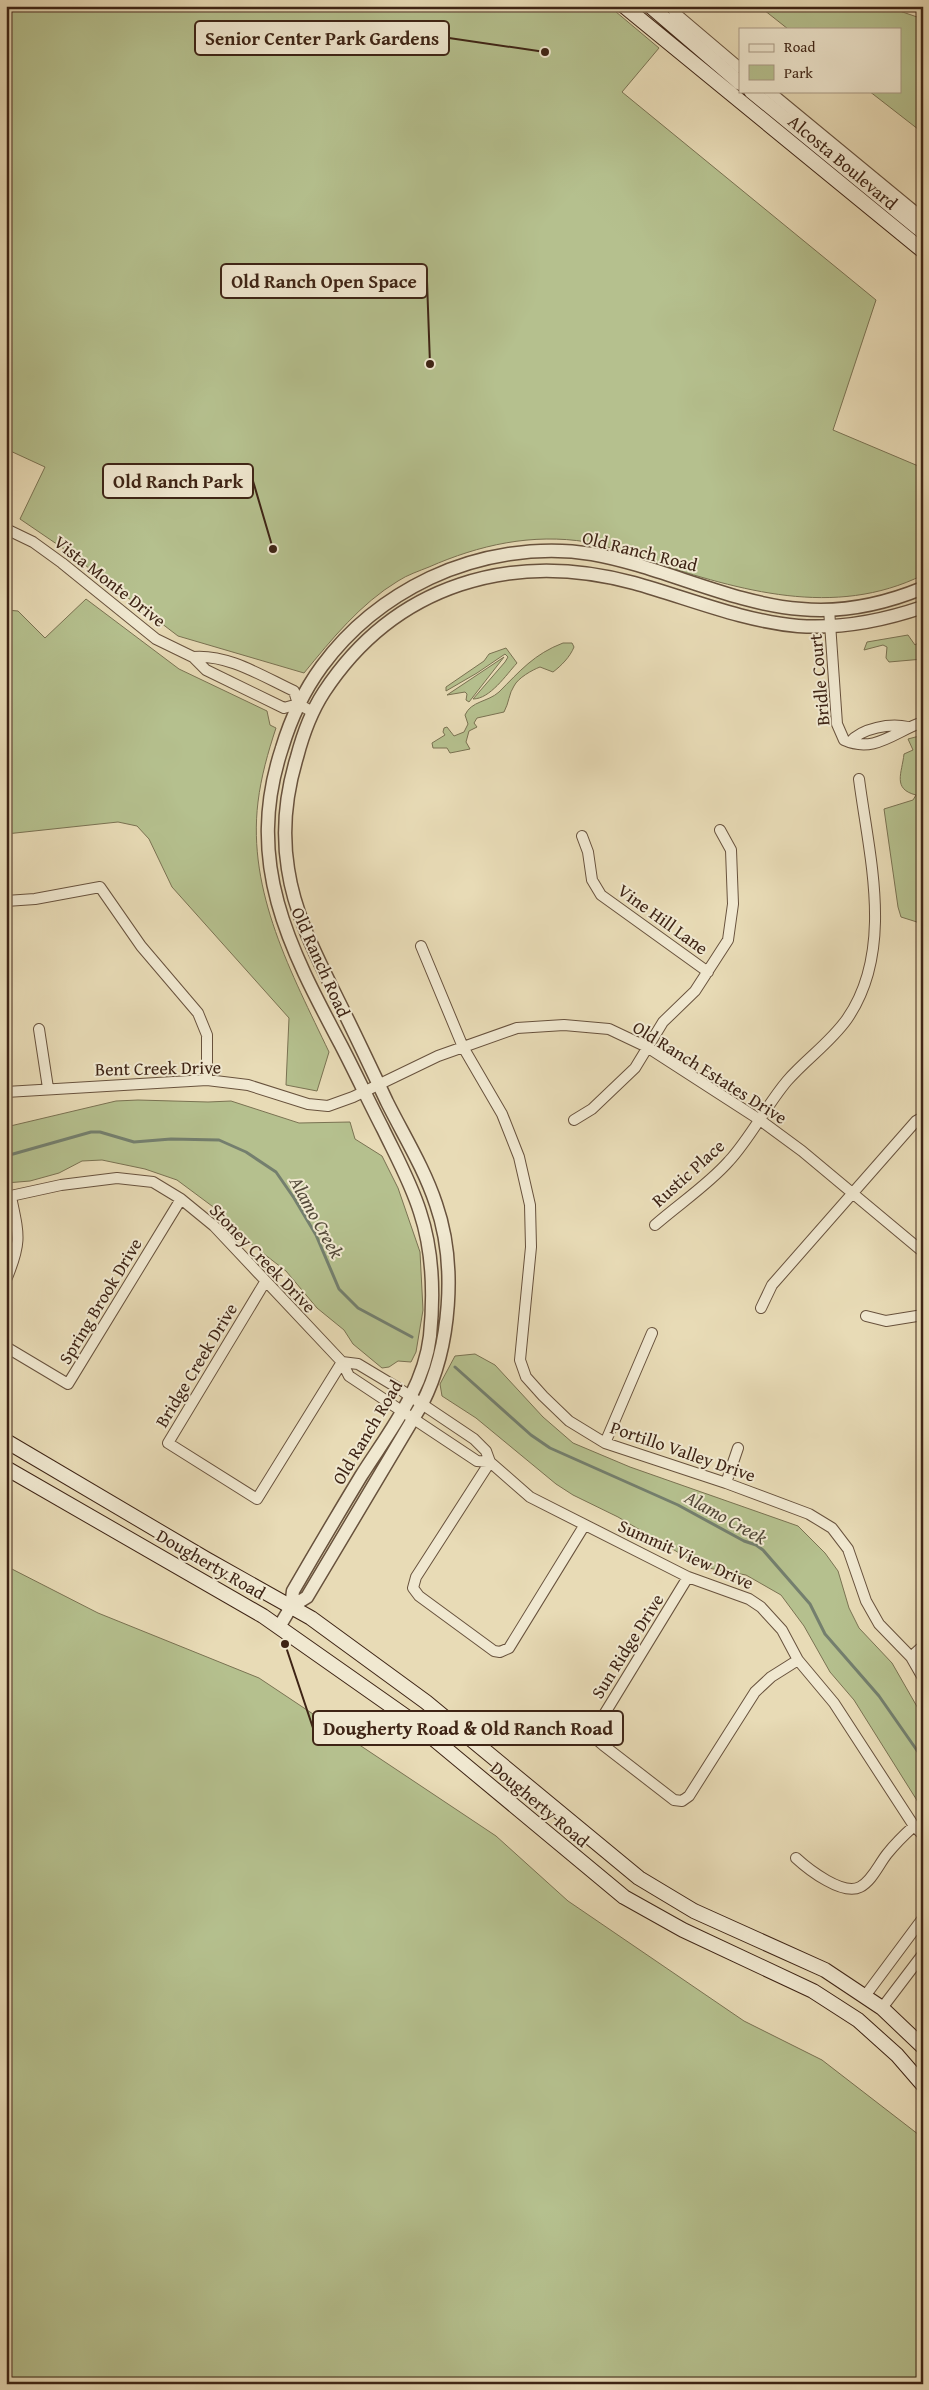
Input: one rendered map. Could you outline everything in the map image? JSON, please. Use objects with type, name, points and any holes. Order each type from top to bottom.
[{"type":"main road","name":"Alcosta Boulevard","points":[[624,6],[923,251]]},
{"type":"main road","points":[[650,6],[673,13],[739,81]]},
{"type":"main road","name":"Alcosta Boulevard","points":[[751,92],[923,232]]},
{"type":"main road","name":"Dougherty Road","points":[[6,1441],[206,1559],[311,1618],[426,1702],[639,1878],[694,1911],[826,1970],[882,2008],[923,2047]]},
{"type":"main road","name":"Dougherty Road","points":[[6,1468],[279,1627],[411,1720],[624,1897],[683,1930],[813,1991],[858,2020],[897,2055],[923,2085]]},
{"type":"street","points":[[655,31],[673,13],[739,67]]},
{"type":"street","name":"Alcosta Boulevard","points":[[770,92],[923,218]]},
{"type":"street","name":"Vista Monte Drive","points":[[6,529],[33,542],[156,639],[193,657],[206,670],[284,708],[298,704],[314,712]]},
{"type":"street","name":"Old Ranch Road","points":[[279,1627],[291,1607],[293,1591],[416,1386],[430,1340],[432,1304],[430,1257],[421,1214],[402,1168],[292,950],[278,911],[270,868],[267,826],[272,778],[298,704],[308,685],[336,647],[373,613],[410,588],[454,567],[493,556],[546,551],[591,554],[641,566],[755,601],[800,610],[844,609],[887,601],[923,588]]},
{"type":"street","name":"Old Ranch Road","points":[[291,1607],[307,1597],[422,1404],[428,1392],[443,1345],[448,1307],[447,1254],[434,1198],[418,1159],[308,940],[296,905],[287,867],[285,828],[289,784],[304,730],[323,693],[344,665],[375,632],[418,603],[460,584],[494,575],[543,569],[585,571],[633,582],[749,618],[795,626],[870,623],[923,607]]},
{"type":"street","name":"Bridle Court","points":[[829,609],[837,724],[841,737],[846,742],[859,746],[894,737],[908,727],[923,722]]},
{"type":"street","name":"Vista Monte Drive","points":[[193,657],[211,656],[245,668],[294,691],[298,704]]},
{"type":"street","name":"Rustic Place","points":[[655,1225],[729,1161],[787,1081],[821,1050],[848,1018],[865,984],[874,944],[876,907],[858,779]]},
{"type":"street","points":[[574,1120],[592,1109],[635,1068],[646,1047],[664,1022],[695,991],[728,940],[733,904],[731,850],[720,830]]},
{"type":"street","name":"Vine Hill Lane","points":[[582,836],[588,852],[592,880],[601,895],[708,972]]},
{"type":"street","points":[[6,900],[34,899],[100,887],[141,946],[198,1013],[207,1035],[207,1080]]},
{"type":"street","name":"Portillo Valley Drive","points":[[421,946],[463,1047],[502,1114],[519,1157],[530,1205],[531,1247],[520,1360],[526,1377],[569,1421],[605,1443],[726,1483],[809,1514],[832,1528],[848,1548],[866,1601],[878,1624],[911,1656],[923,1678]]},
{"type":"street","name":"Old Ranch Estates Drive","points":[[364,1092],[438,1056],[517,1028],[564,1025],[609,1029],[646,1047],[760,1120],[802,1151],[923,1252]]},
{"type":"street","points":[[39,1029],[48,1088]]},
{"type":"street","name":"Bent Creek Drive","points":[[6,1092],[207,1080],[248,1085],[308,1104],[328,1106],[364,1092]]},
{"type":"street","points":[[761,1308],[772,1285],[916,1121],[923,1117]]},
{"type":"street","name":"Stoney Creek Drive","points":[[9,1197],[61,1185],[117,1178],[153,1182],[181,1199],[214,1226],[342,1362],[349,1376],[402,1411]]},
{"type":"street","points":[[6,1280],[17,1255],[19,1236],[9,1197]]},
{"type":"street","name":"Spring Brook Drive","points":[[6,1347],[68,1384],[181,1199]]},
{"type":"street","name":"Bridge Creek Drive","points":[[266,1282],[168,1443],[257,1499],[342,1362]]},
{"type":"street","points":[[866,1316],[886,1321],[923,1315]]},
{"type":"street","points":[[605,1443],[652,1333]]},
{"type":"street","points":[[342,1362],[358,1364],[410,1396]]},
{"type":"street","name":"Summit View Drive","points":[[410,1396],[474,1439],[486,1451],[490,1462],[530,1497],[688,1577],[750,1599],[761,1607],[782,1630],[798,1660],[834,1703],[914,1826],[923,1835]]},
{"type":"street","name":"Summit View Drive","points":[[402,1411],[477,1461],[490,1462]]},
{"type":"street","points":[[726,1483],[738,1448]]},
{"type":"street","points":[[490,1462],[416,1577],[413,1588],[419,1596],[494,1651],[500,1652],[509,1648],[584,1526]]},
{"type":"street","name":"Sun Ridge Drive","points":[[688,1577],[594,1731],[596,1740],[674,1800],[682,1801],[690,1796],[755,1692],[771,1678],[798,1660]]},
{"type":"street","points":[[911,1656],[923,1646]]},
{"type":"street","points":[[796,1858],[809,1870],[845,1890],[854,1890],[866,1883],[887,1854],[914,1826]]},
{"type":"street","points":[[865,1996],[923,1918]]},
{"type":"street","points":[[882,2008],[923,1954]]},
{"type":"green space","points":[[6,6],[609,6],[659,48],[622,92],[876,300],[833,430],[923,468],[923,575],[889,588],[855,595],[821,598],[787,596],[719,582],[587,542],[546,539],[526,540],[486,547],[448,559],[402,579],[384,590],[359,611],[304,673],[178,636],[64,549],[20,519],[45,467],[6,449]]},
{"type":"green space","points":[[765,6],[885,6],[923,19],[923,133],[870,92],[902,92],[902,28],[787,28],[764,10]]},
{"type":"green space","points":[[86,599],[179,669],[267,711],[270,725],[276,728],[265,765],[258,802],[256,835],[259,868],[266,900],[287,962],[329,1052],[317,1091],[286,1085],[289,1018],[172,887],[149,839],[137,826],[118,822],[6,834],[6,610],[18,611],[45,638]]},
{"type":"green space","points":[[923,628],[923,659],[889,662],[886,658],[887,647],[883,645],[864,650],[867,642],[908,635],[915,645],[922,640]]},
{"type":"green space","points":[[563,643],[572,643],[574,647],[568,658],[559,667],[553,672],[540,667],[529,672],[514,686],[504,712],[477,718],[474,723],[477,727],[469,731],[466,742],[470,749],[450,753],[447,748],[433,748],[432,743],[445,735],[443,732],[444,728],[447,727],[454,736],[464,732],[468,724],[465,715],[471,707],[495,695],[536,658]]},
{"type":"green space","points":[[506,648],[517,663],[503,680],[486,695],[473,699],[505,662],[508,657],[505,654],[446,691],[446,687],[484,661],[489,654]]},
{"type":"green space","points":[[504,657],[469,702],[466,700],[467,694],[465,692],[447,695]]},
{"type":"green space","points":[[923,735],[923,937],[917,922],[901,917],[884,809],[913,800],[916,795],[904,789],[900,779],[904,754],[913,750],[908,739]]},
{"type":"green space","points":[[116,1101],[231,1101],[299,1123],[350,1122],[355,1139],[382,1156],[398,1188],[420,1252],[423,1310],[416,1352],[411,1362],[398,1361],[389,1367],[382,1368],[353,1344],[344,1330],[317,1308],[286,1271],[233,1230],[216,1209],[177,1180],[145,1169],[102,1160],[82,1161],[59,1173],[30,1181],[6,1183],[6,1127]]},
{"type":"green space","points":[[475,1354],[495,1365],[543,1417],[573,1443],[630,1467],[798,1526],[825,1553],[838,1571],[849,1608],[859,1628],[892,1663],[923,1717],[923,1810],[854,1700],[830,1672],[804,1626],[781,1595],[746,1575],[703,1567],[618,1517],[573,1495],[556,1484],[476,1418],[442,1396],[440,1384],[455,1356]]},
{"type":"green space","points":[[6,1566],[98,1613],[259,1678],[496,1836],[568,1901],[744,2021],[822,2060],[923,2138],[923,2384],[6,2384]]},
{"type":"waterway","name":"Alamo Creek","points":[[6,1156],[91,1132],[100,1132],[134,1142],[171,1139],[219,1140],[246,1152],[276,1172],[294,1198],[316,1235],[339,1289],[358,1308],[412,1337]]},
{"type":"waterway","name":"Alamo Creek","points":[[455,1367],[531,1435],[550,1448],[678,1505],[763,1550],[810,1604],[825,1634],[879,1696],[923,1759]]},
{"type":"place","name":"Senior Center Park Gardens","points":[[545,52]]},
{"type":"place","name":"Old Ranch Open Space","points":[[430,364]]},
{"type":"place","name":"Old Ranch Park","points":[[273,549]]},
{"type":"place","name":"Dougherty Road & Old Ranch Road","points":[[285,1644]]}]
